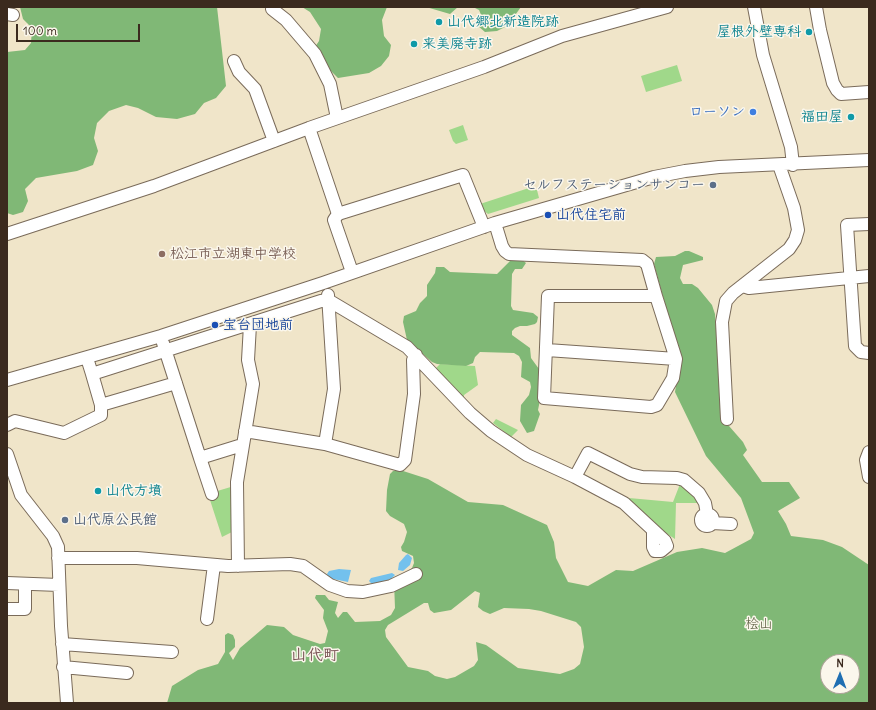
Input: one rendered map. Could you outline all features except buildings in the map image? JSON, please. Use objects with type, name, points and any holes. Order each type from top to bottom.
[{"type":"street","points":[[7,234],[154,186],[309,128],[484,67],[562,36],[667,7]]},
{"type":"street","points":[[754,7],[763,55],[791,148],[793,165]]},
{"type":"street","points":[[816,7],[833,83],[837,90],[841,94],[869,92]]},
{"type":"street","points":[[272,9],[286,20],[315,54],[330,84],[337,118]]},
{"type":"street","points":[[234,61],[239,72],[255,90],[274,141]]},
{"type":"street","points":[[309,128],[338,214]]},
{"type":"street","points":[[7,380],[161,336],[323,283],[489,225],[646,179],[685,171],[719,167],[793,165],[869,160]]},
{"type":"street","points":[[728,419],[723,362],[723,314],[726,301],[733,293],[789,249],[795,240],[798,230],[794,208],[779,165]]},
{"type":"street","points":[[352,272],[334,220],[338,214],[463,175],[489,225],[505,251],[509,254],[642,260],[647,264],[676,359],[673,378],[657,405],[651,407],[544,398],[548,296],[656,296]]},
{"type":"street","points":[[869,224],[847,225],[855,346],[861,352],[869,353]]},
{"type":"street","points":[[743,286],[749,288],[869,276]]},
{"type":"street","points":[[323,283],[328,300],[334,389],[325,444]]},
{"type":"street","points":[[92,374],[328,300],[407,347],[470,413],[492,431],[526,455],[575,477],[624,503],[652,530]]},
{"type":"street","points":[[238,566],[237,497],[242,445],[253,384],[248,360],[250,325]]},
{"type":"street","points":[[161,336],[212,494]]},
{"type":"street","points":[[547,350],[676,359]]},
{"type":"street","points":[[245,431],[325,444],[400,465],[405,460],[414,394],[413,360],[416,355]]},
{"type":"street","points":[[7,425],[15,421],[64,434],[101,415],[101,406],[87,358]]},
{"type":"street","points":[[101,406],[176,383]]},
{"type":"street","points":[[200,458],[242,445]]},
{"type":"street","points":[[869,452],[866,460],[869,477]]},
{"type":"street","points":[[575,477],[588,453],[630,474],[642,477],[677,478],[684,480],[699,493],[705,503],[710,519],[731,524]]},
{"type":"street","points":[[7,454],[21,495],[53,536],[58,547],[62,644],[67,703]]},
{"type":"street","points":[[58,558],[137,558],[238,566],[290,564],[303,566],[330,585],[347,591],[363,592],[391,586],[416,574]]},
{"type":"street","points":[[207,619],[214,565]]},
{"type":"street","points":[[7,583],[59,585]]},
{"type":"street","points":[[7,610],[23,609],[26,607],[25,584]]},
{"type":"street","points":[[62,644],[172,652]]},
{"type":"street","points":[[64,667],[127,673]]},
{"type":"green space","points":[[20,7],[217,7],[226,86],[216,98],[204,103],[195,114],[177,119],[156,117],[138,108],[126,105],[109,111],[97,123],[94,138],[98,151],[93,165],[77,171],[36,178],[25,189],[28,201],[23,212],[13,215],[7,213],[7,52],[25,50],[31,43],[32,28],[23,19]]},
{"type":"green space","points":[[302,7],[387,7],[382,20],[384,36],[391,45],[389,56],[381,66],[369,73],[338,78],[329,69],[315,47],[319,41],[321,29],[310,12]]},
{"type":"green space","points":[[426,7],[458,7],[450,14]]},
{"type":"green space","points":[[473,7],[521,7],[507,26],[497,31],[485,32],[478,26],[482,17],[479,10]]},
{"type":"green space","points":[[677,65],[682,81],[646,92],[641,76]]},
{"type":"green space","points":[[463,125],[468,140],[456,144],[453,141],[449,130]]},
{"type":"green space","points":[[532,187],[533,190],[537,190],[539,198],[488,214],[483,210],[480,204]]},
{"type":"green space","name":"桧山","points":[[685,251],[689,251],[703,257],[703,260],[683,265],[680,278],[683,284],[692,284],[698,288],[712,305],[715,314],[722,418],[743,442],[747,450],[743,455],[762,482],[789,482],[800,498],[778,511],[791,536],[823,540],[842,547],[869,565],[869,703],[167,703],[172,686],[198,670],[218,664],[225,652],[225,635],[228,633],[233,635],[235,640],[235,647],[229,653],[233,660],[240,648],[267,625],[284,627],[293,635],[320,644],[325,643],[328,631],[323,618],[324,610],[315,598],[316,595],[325,595],[329,600],[338,602],[335,613],[338,618],[343,612],[347,612],[355,622],[380,621],[391,615],[395,608],[394,582],[412,568],[414,563],[413,556],[402,551],[401,547],[407,532],[404,524],[390,516],[386,511],[387,490],[390,474],[393,471],[400,470],[428,479],[468,502],[503,505],[547,525],[554,542],[556,558],[568,582],[588,586],[616,570],[633,571],[677,552],[702,548],[725,553],[751,539],[754,533],[741,498],[706,456],[675,392],[680,358],[654,264],[656,257],[675,256]],"holes":[[[475,591],[480,593],[478,607],[490,614],[504,608],[529,609],[541,611],[576,622],[581,627],[584,647],[580,664],[574,669],[560,674],[518,668],[486,645],[476,642],[478,660],[474,666],[455,677],[447,679],[435,676],[428,671],[408,667],[386,637],[385,630],[388,625],[424,603],[428,603],[430,610],[434,613],[451,610]]]},
{"type":"green space","points":[[521,259],[526,263],[522,269],[515,269],[512,274],[511,306],[513,310],[533,313],[538,317],[535,324],[520,326],[512,331],[512,335],[530,348],[531,358],[539,369],[541,395],[538,410],[540,414],[534,431],[527,433],[520,421],[521,405],[529,395],[531,387],[530,382],[521,377],[522,362],[519,356],[514,353],[480,352],[475,357],[473,363],[466,366],[437,364],[432,362],[407,340],[403,322],[404,316],[416,311],[420,303],[427,296],[427,285],[435,273],[436,267],[444,267],[450,272],[497,274],[510,261]]},
{"type":"green space","points":[[440,364],[475,366],[478,385],[464,395],[464,401],[435,369]]},
{"type":"green space","points":[[496,419],[518,430],[511,437],[493,423]]},
{"type":"green space","points":[[680,484],[684,485],[700,503],[676,503],[675,539],[654,525],[629,502],[629,498],[673,502]]},
{"type":"green space","points":[[234,486],[234,531],[222,537],[210,500],[214,492]]},
{"type":"water","points":[[408,554],[412,558],[410,565],[403,571],[398,570],[399,563]]},
{"type":"water","points":[[339,569],[351,570],[348,582],[328,578],[327,574],[329,571]]},
{"type":"water","points":[[392,573],[395,575],[391,579],[377,583],[371,583],[369,581],[371,578]]},
{"type":"place","name":"山代郷北新造院跡","points":[[439,22]]},
{"type":"place","name":"屋根外壁専科","points":[[809,32]]},
{"type":"place","name":"来美廃寺跡","points":[[414,44]]},
{"type":"place","name":"ローソン","points":[[753,112]]},
{"type":"place","name":"福田屋","points":[[851,117]]},
{"type":"place","name":"セルフステーションサンコー","points":[[713,185]]},
{"type":"place","name":"山代住宅前","points":[[548,215]]},
{"type":"place","name":"松江市立湖東中学校","points":[[162,254]]},
{"type":"place","name":"宝台団地前","points":[[215,325]]},
{"type":"place","name":"山代方墳","points":[[98,491]]},
{"type":"place","name":"山代原公民館","points":[[65,520]]},
{"type":"district","name":"山代町","points":[[315,655]]}]
